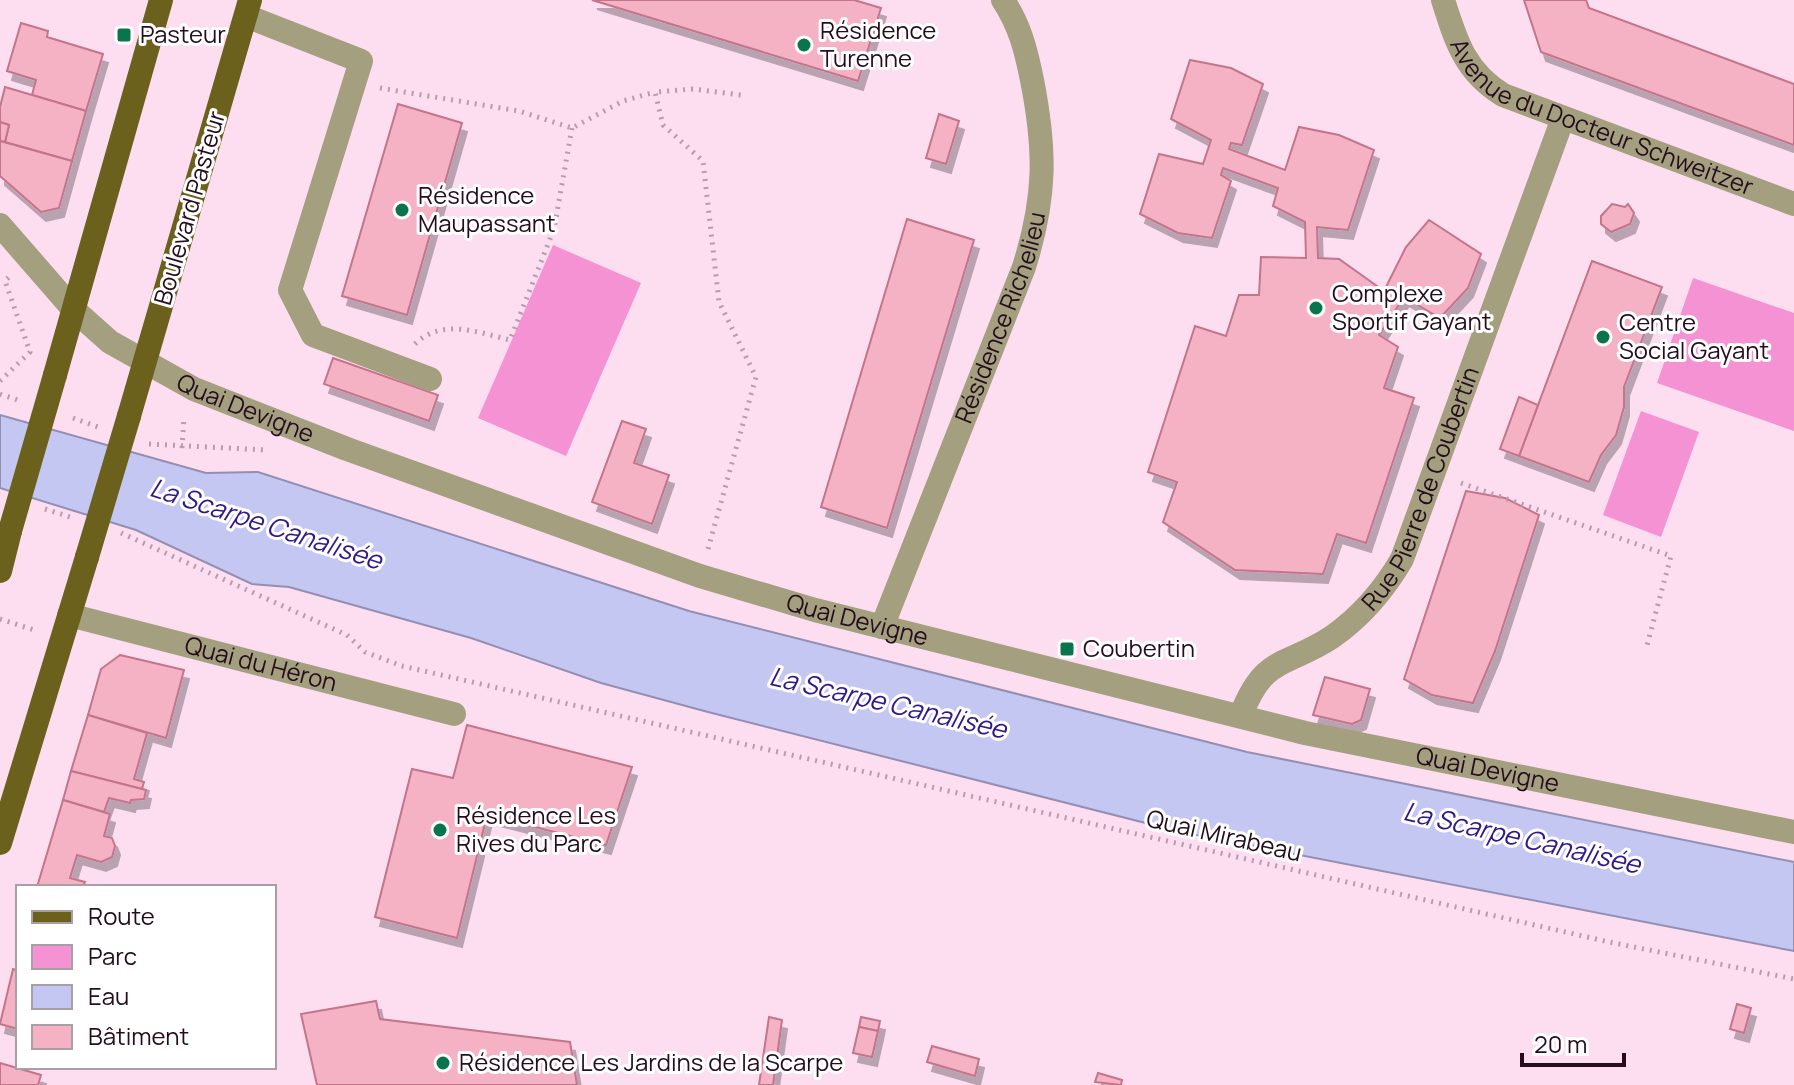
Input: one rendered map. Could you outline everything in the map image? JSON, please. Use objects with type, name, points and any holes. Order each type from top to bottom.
[{"type":"main road","points":[[0,571],[161,0]]},
{"type":"main road","name":"Boulevard Pasteur","points":[[0,843],[145,365],[248,8]]},
{"type":"street","name":"Résidence Richelieu","points":[[882,627],[1024,267],[1040,205],[1045,169],[1043,135],[1022,34],[1003,0]]},
{"type":"street","name":"Avenue du Docteur Schweitzer","points":[[1443,0],[1461,55],[1486,85],[1563,118],[1794,204]]},
{"type":"street","points":[[248,8],[361,61],[290,290],[313,335],[430,379]]},
{"type":"street","name":"Rue Pierre de Coubertin","points":[[1241,715],[1257,681],[1273,666],[1328,639],[1373,602],[1402,559],[1563,118]]},
{"type":"street","name":"Quai Devigne","points":[[0,225],[73,309],[110,342],[145,365],[194,389],[347,449],[700,576],[882,627],[1319,736],[1794,832]]},
{"type":"street","name":"Quai du Héron","points":[[69,615],[454,714]]},
{"type":"path","points":[[356,78],[381,88],[519,111],[572,128],[623,101],[655,92],[693,89],[741,95]]},
{"type":"path","points":[[655,92],[663,125],[703,161],[719,302],[756,377],[700,576]]},
{"type":"path","points":[[396,366],[427,333],[459,328],[510,340],[554,229],[572,128]]},
{"type":"path","points":[[0,381],[30,352],[5,281],[27,258]]},
{"type":"path","points":[[0,394],[29,403]]},
{"type":"path","points":[[58,413],[101,428]]},
{"type":"path","points":[[182,448],[183,422]]},
{"type":"path","points":[[144,442],[182,448],[269,450]]},
{"type":"path","points":[[1433,473],[1671,556],[1646,649]]},
{"type":"path","points":[[29,504],[73,518]]},
{"type":"path","name":"Quai Mirabeau","points":[[116,531],[347,635],[365,652],[402,666],[1594,938],[1794,979]]},
{"type":"path","points":[[0,619],[62,640]]},
{"type":"green space","points":[[553,245],[641,283],[566,456],[478,418]]},
{"type":"green space","points":[[1693,278],[1794,313],[1794,431],[1657,383]]},
{"type":"green space","points":[[1641,411],[1699,432],[1661,537],[1603,515]]},
{"type":"water","name":"La Scarpe Canalisée","points":[[0,415],[206,473],[258,472],[689,611],[1247,752],[1794,862],[1794,951],[1181,832],[601,683],[471,638],[289,587],[252,584],[136,530],[0,488]]},
{"type":"building","name":"Résidence Turenne","points":[[592,0],[854,0],[881,8],[858,81]]},
{"type":"building","points":[[1524,0],[1586,0],[1589,8],[1794,84],[1794,145],[1541,52]]},
{"type":"building","points":[[21,23],[48,31],[47,37],[103,54],[86,111],[32,95],[36,80],[7,71]]},
{"type":"building","name":"Complexe Sportif Gayant","points":[[1190,60],[1231,68],[1263,84],[1242,145],[1231,143],[1229,149],[1285,170],[1299,127],[1339,135],[1374,150],[1348,230],[1317,227],[1318,258],[1339,259],[1384,291],[1406,247],[1429,220],[1481,254],[1468,288],[1440,318],[1404,297],[1379,335],[1398,347],[1384,388],[1414,398],[1366,543],[1337,534],[1323,574],[1235,570],[1163,522],[1177,482],[1148,472],[1195,326],[1226,336],[1239,295],[1259,295],[1261,257],[1306,258],[1305,222],[1273,206],[1278,188],[1223,168],[1221,175],[1231,181],[1212,238],[1178,233],[1140,214],[1159,154],[1203,164],[1211,140],[1171,119]]},
{"type":"building","points":[[5,87],[86,111],[72,161],[5,142],[9,125],[0,122],[0,107]]},
{"type":"building","name":"Résidence Maupassant","points":[[398,104],[462,123],[407,315],[342,296]]},
{"type":"building","points":[[939,114],[959,121],[946,164],[926,158]]},
{"type":"building","points":[[0,122],[9,125],[5,142],[0,141]]},
{"type":"building","points":[[0,141],[72,161],[59,208],[41,212],[0,176]]},
{"type":"building","points":[[1612,204],[1625,207],[1628,204],[1634,213],[1630,224],[1611,232],[1601,224],[1601,216]]},
{"type":"building","points":[[907,219],[974,240],[887,528],[821,507]]},
{"type":"building","name":"Centre Social Gayant","points":[[1592,261],[1662,287],[1624,387],[1624,407],[1616,435],[1601,455],[1589,482],[1519,456]]},
{"type":"building","points":[[333,358],[438,395],[429,421],[324,384]]},
{"type":"building","points":[[1519,397],[1538,405],[1519,456],[1500,449]]},
{"type":"building","points":[[622,421],[646,429],[634,463],[669,475],[652,524],[592,502]]},
{"type":"building","points":[[1466,491],[1505,498],[1539,515],[1495,651],[1473,703],[1432,695],[1404,679]]},
{"type":"building","points":[[120,655],[184,670],[166,738],[88,715],[101,669]]},
{"type":"building","points":[[1325,677],[1370,689],[1361,720],[1352,724],[1313,715]]},
{"type":"building","points":[[88,715],[147,733],[134,779],[144,782],[142,789],[71,771]]},
{"type":"building","name":"Résidence Les Rives du Parc","points":[[467,725],[632,767],[606,845],[487,815],[457,938],[375,917],[412,769],[453,778]]},
{"type":"building","points":[[71,771],[146,790],[144,799],[131,800],[130,803],[109,798],[104,812],[63,800]]},
{"type":"building","points":[[63,800],[110,814],[104,836],[112,838],[115,846],[112,857],[101,862],[77,855],[70,878],[85,882],[84,885],[38,885]]},
{"type":"building","points":[[13,969],[16,970],[16,1028],[0,1024]]},
{"type":"building","name":"Résidence Les Jardins de la Scarpe","points":[[376,1001],[380,1019],[570,1042],[577,1085],[317,1085],[301,1014]]},
{"type":"building","points":[[1737,1004],[1751,1008],[1744,1033],[1730,1029]]},
{"type":"building","points":[[769,1017],[782,1020],[773,1085],[759,1085]]},
{"type":"building","points":[[861,1017],[880,1021],[878,1031],[859,1027]]},
{"type":"building","points":[[859,1027],[878,1031],[872,1057],[853,1053]]},
{"type":"building","points":[[932,1046],[979,1059],[975,1076],[927,1062]]},
{"type":"building","points":[[0,1063],[41,1075],[38,1085],[0,1085]]},
{"type":"building","points":[[1098,1073],[1122,1080],[1121,1085],[1095,1082]]},
{"type":"place","name":"Pasteur","points":[[124,35]]},
{"type":"place","name":"Résidence Turenne","points":[[804,45]]},
{"type":"place","name":"Résidence Maupassant","points":[[402,210]]},
{"type":"place","name":"Complexe Sportif Gayant","points":[[1316,308]]},
{"type":"place","name":"Centre Social Gayant","points":[[1603,337]]},
{"type":"place","name":"Coubertin","points":[[1067,649]]},
{"type":"place","name":"Résidence Les Rives du Parc","points":[[440,830]]},
{"type":"place","name":"Résidence Les Jardins de la Scarpe","points":[[443,1063]]}]
